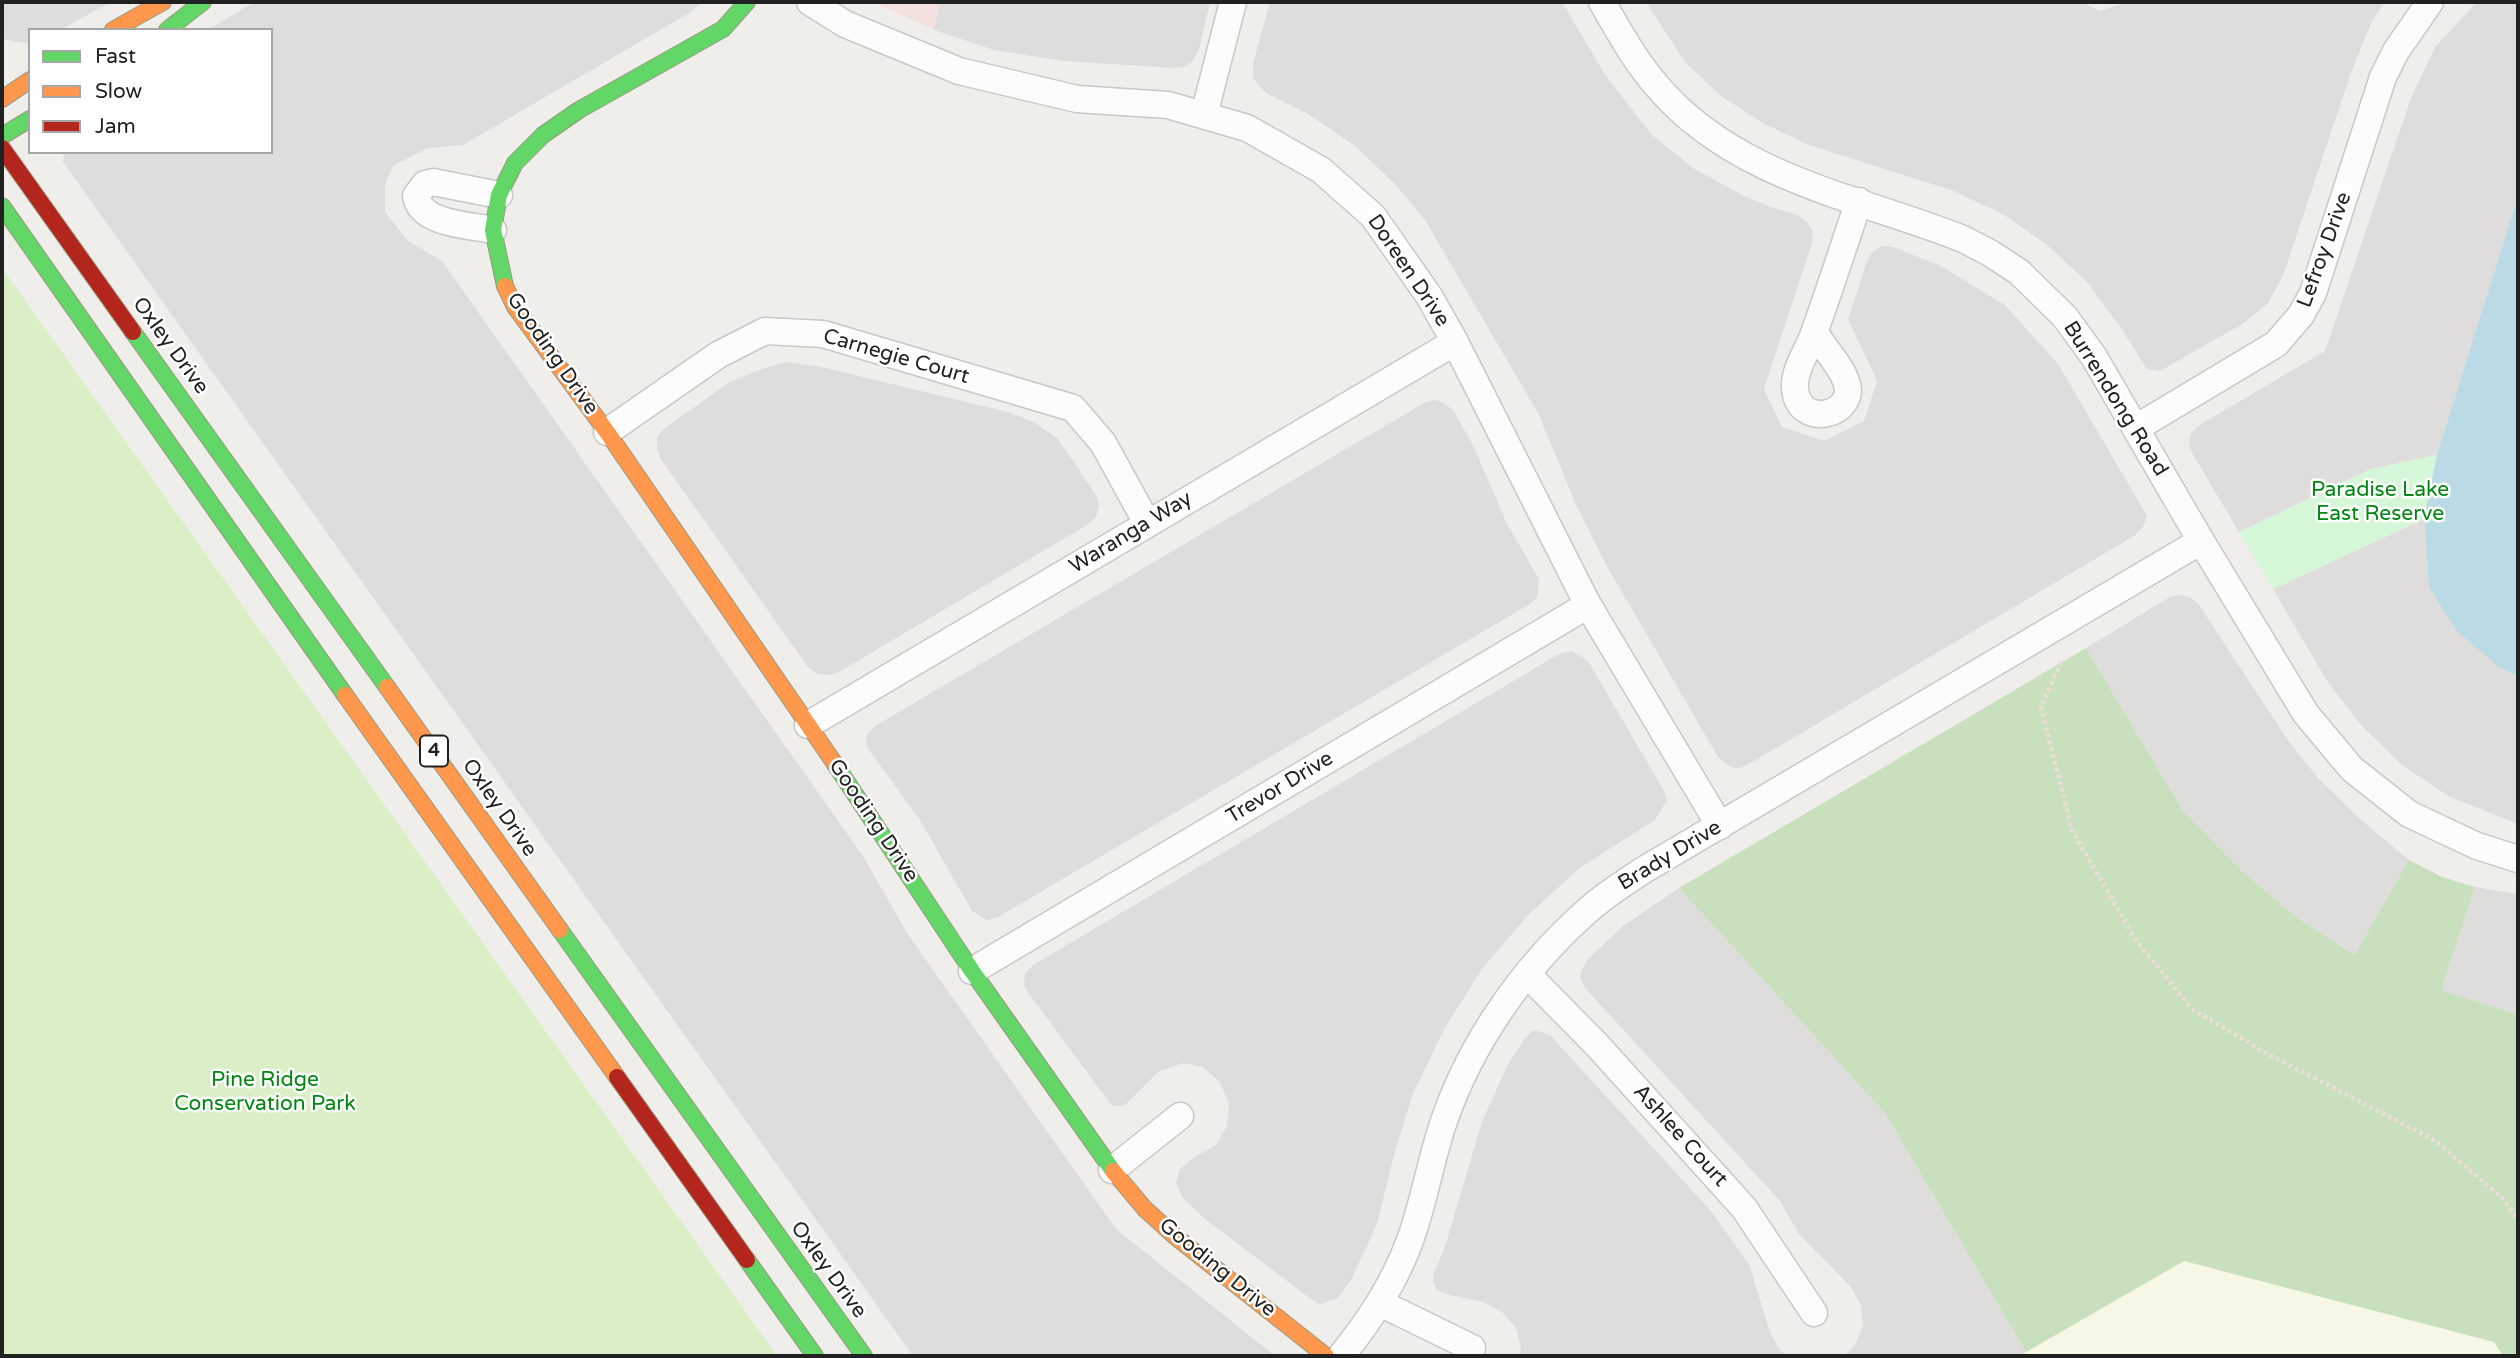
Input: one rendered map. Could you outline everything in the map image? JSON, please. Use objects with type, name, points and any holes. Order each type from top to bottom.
[{"type":"main road","points":[[117,28],[163,2]]},
{"type":"main road","points":[[170,28],[203,2]]},
{"type":"main road","name":"Gooding Drive","points":[[747,2],[723,29],[579,110],[542,135],[515,163],[499,195],[493,230],[502,280],[515,307],[607,432],[808,725],[972,971],[1112,1170],[1145,1209],[1177,1238],[1326,1356]]},
{"type":"main road","points":[[2,99],[28,81]]},
{"type":"main road","points":[[2,136],[28,119]]},
{"type":"main road","name":"Oxley Drive","points":[[2,148],[855,1349],[864,1356]]},
{"type":"main road","name":"4","points":[[2,206],[221,520],[815,1356]]},
{"type":"street","name":"Doreen Drive","points":[[810,2],[845,24],[959,71],[1077,99],[1168,105],[1247,128],[1321,170],[1373,216],[1429,296],[1588,605],[1720,826]]},
{"type":"street","points":[[1205,115],[1233,2]]},
{"type":"street","name":"Burrendong Road","points":[[1602,2],[1657,86],[1700,128],[1747,159],[1783,176],[1963,239],[2019,272],[2065,317],[2094,358],[2306,714],[2352,769],[2409,814],[2477,846],[2518,859]]},
{"type":"street","name":"Lefroy Drive","points":[[2136,428],[2276,344],[2301,315],[2313,293],[2384,77],[2396,51],[2430,2]]},
{"type":"street","points":[[493,230],[428,215],[417,204],[416,196],[425,184],[433,182],[499,195]]},
{"type":"street","points":[[1815,332],[1859,201]]},
{"type":"street","name":"Carnegie Court","points":[[607,432],[718,355],[765,331],[823,334],[1073,408],[1102,443],[1147,523]]},
{"type":"street","name":"Waranga Way","points":[[808,725],[1455,342]]},
{"type":"street","name":"Brady Drive","points":[[1341,1356],[1380,1303],[1409,1242],[1444,1119],[1482,1041],[1527,974],[1565,933],[1607,895],[1642,871],[2201,541]]},
{"type":"street","name":"Trevor Drive","points":[[972,971],[1588,605]]},
{"type":"street","name":"Ashlee Court","points":[[1527,974],[1597,1045],[1744,1208],[1814,1313]]},
{"type":"street","points":[[1112,1170],[1180,1116]]},
{"type":"street","points":[[1380,1303],[1472,1348]]},
{"type":"path","points":[[2061,662],[2041,707],[2072,830],[2135,939],[2192,1009],[2266,1053],[2436,1141],[2502,1198],[2518,1220]]},
{"type":"shaded area","points":[[2,2],[111,2],[64,28],[28,28],[28,44],[2,39]]},
{"type":"shaded area","points":[[255,2],[702,2],[691,12],[463,145],[428,148],[393,166],[385,185],[385,212],[408,241],[442,261],[863,856],[907,933],[1116,1229],[1275,1356],[913,1356],[63,162],[64,154],[273,154],[273,28],[210,28]]},
{"type":"shaded area","points":[[873,2],[940,2],[934,30]]},
{"type":"shaded area","points":[[940,2],[1210,2],[1199,49],[1192,62],[1184,67],[1174,68],[1064,61],[994,50],[934,30]]},
{"type":"shaded area","points":[[1270,2],[1562,2],[1604,73],[1651,134],[1693,168],[1742,195],[1798,215],[1813,231],[1812,243],[1764,389],[1782,427],[1824,441],[1864,421],[1877,381],[1848,319],[1872,252],[1882,246],[1893,247],[1941,266],[2005,305],[2058,364],[2147,516],[2143,527],[2134,536],[1749,764],[1738,769],[1728,765],[1718,757],[1608,568],[1577,507],[1538,413],[1425,220],[1394,183],[1355,146],[1308,114],[1266,93],[1253,78],[1253,64]]},
{"type":"shaded area","points":[[1646,2],[2082,2],[2100,11],[2127,2],[2385,2],[2372,21],[2351,73],[2283,276],[2268,303],[2244,323],[2160,371],[2147,369],[2087,282],[2046,244],[2004,215],[1954,191],[1806,144],[1763,123],[1721,96],[1685,62]]},
{"type":"shaded area","points":[[2477,2],[2518,2],[2518,196],[2437,455],[2371,469],[2239,532],[2192,453],[2189,443],[2191,433],[2201,424],[2325,351],[2411,98],[2435,47]]},
{"type":"shaded area","points":[[785,362],[817,366],[1008,412],[1034,422],[1057,438],[1097,497],[1099,506],[1096,517],[1087,525],[839,672],[818,674],[808,667],[660,458],[657,448],[657,437],[664,429],[728,383]]},
{"type":"shaded area","points":[[1435,400],[1453,410],[1473,445],[1507,524],[1539,579],[1537,597],[1530,604],[998,917],[987,920],[972,911],[920,820],[871,753],[866,744],[867,734],[875,726],[1424,403]]},
{"type":"shaded area","points":[[2424,519],[2429,587],[2499,667],[2518,677],[2518,824],[2450,797],[2402,765],[2360,724],[2327,681],[2273,589]]},
{"type":"shaded area","points":[[2180,595],[2192,598],[2199,605],[2287,739],[2318,778],[2361,820],[2409,860],[2356,955],[2296,917],[2242,871],[2183,811],[2086,648],[2170,597]]},
{"type":"shaded area","points":[[1572,651],[1588,661],[1667,800],[1655,820],[1581,867],[1528,915],[1482,969],[1443,1031],[1413,1094],[1396,1147],[1377,1224],[1351,1280],[1338,1298],[1320,1304],[1205,1219],[1182,1197],[1176,1182],[1180,1169],[1216,1145],[1227,1126],[1229,1104],[1220,1082],[1202,1067],[1183,1063],[1158,1072],[1125,1105],[1112,1106],[1027,991],[1024,985],[1025,973],[1033,965],[1559,654]]},
{"type":"shaded area","points":[[2475,887],[2518,894],[2518,1015],[2441,990]]},
{"type":"shaded area","points":[[1679,888],[1885,1113],[2026,1352],[2019,1356],[1844,1356],[1855,1345],[1863,1326],[1861,1305],[1850,1286],[1799,1234],[1780,1201],[1585,988],[1580,979],[1587,960],[1623,926]]},
{"type":"shaded area","points":[[1534,1030],[1550,1035],[1711,1211],[1749,1264],[1770,1333],[1781,1351],[1789,1356],[1519,1356],[1521,1349],[1516,1328],[1502,1312],[1483,1302],[1445,1294],[1436,1289],[1434,1272],[1444,1250],[1482,1122],[1507,1066],[1525,1038]]},
{"type":"shaded area","points":[[2184,1261],[2494,1342],[2503,1356],[2019,1356]]},
{"type":"green space","name":"Pine Ridge Conservation Park","points":[[2,268],[777,1356],[2,1356]]},
{"type":"green space","name":"Paradise Lake East Reserve","points":[[2437,455],[2424,519],[2273,589],[2239,532],[2371,469]]},
{"type":"green space","points":[[2086,648],[2183,811],[2242,871],[2296,917],[2355,955],[2409,860],[2442,877],[2475,887],[2441,990],[2518,1015],[2518,1356],[2503,1356],[2494,1342],[2184,1261],[2026,1352],[1885,1113],[1679,888]]},
{"type":"water","points":[[2518,196],[2518,677],[2499,667],[2457,631],[2429,587],[2424,519],[2437,455]]},
{"type":"traffic: fast","points":[[170,28],[203,2]]},
{"type":"traffic: fast","points":[[505,286],[493,230],[499,195],[515,163],[543,135],[579,110],[723,29],[747,2]]},
{"type":"traffic: fast","points":[[2,136],[28,120]]},
{"type":"traffic: fast","points":[[2,206],[345,695]]},
{"type":"traffic: fast","points":[[133,332],[387,687]]},
{"type":"traffic: fast","points":[[835,764],[972,971],[1113,1171]]},
{"type":"traffic: fast","points":[[560,930],[864,1356]]},
{"type":"traffic: fast","points":[[747,1260],[815,1356]]},
{"type":"traffic: slow","points":[[117,28],[163,2]]},
{"type":"traffic: slow","points":[[2,99],[28,81]]},
{"type":"traffic: slow","points":[[505,286],[515,307],[607,432],[835,764]]},
{"type":"traffic: slow","points":[[387,687],[560,930]]},
{"type":"traffic: slow","points":[[345,695],[617,1077]]},
{"type":"traffic: slow","points":[[1113,1171],[1145,1209],[1177,1238],[1326,1356]]},
{"type":"traffic: jam","points":[[2,148],[133,332]]},
{"type":"traffic: jam","points":[[617,1077],[747,1260]]}]
